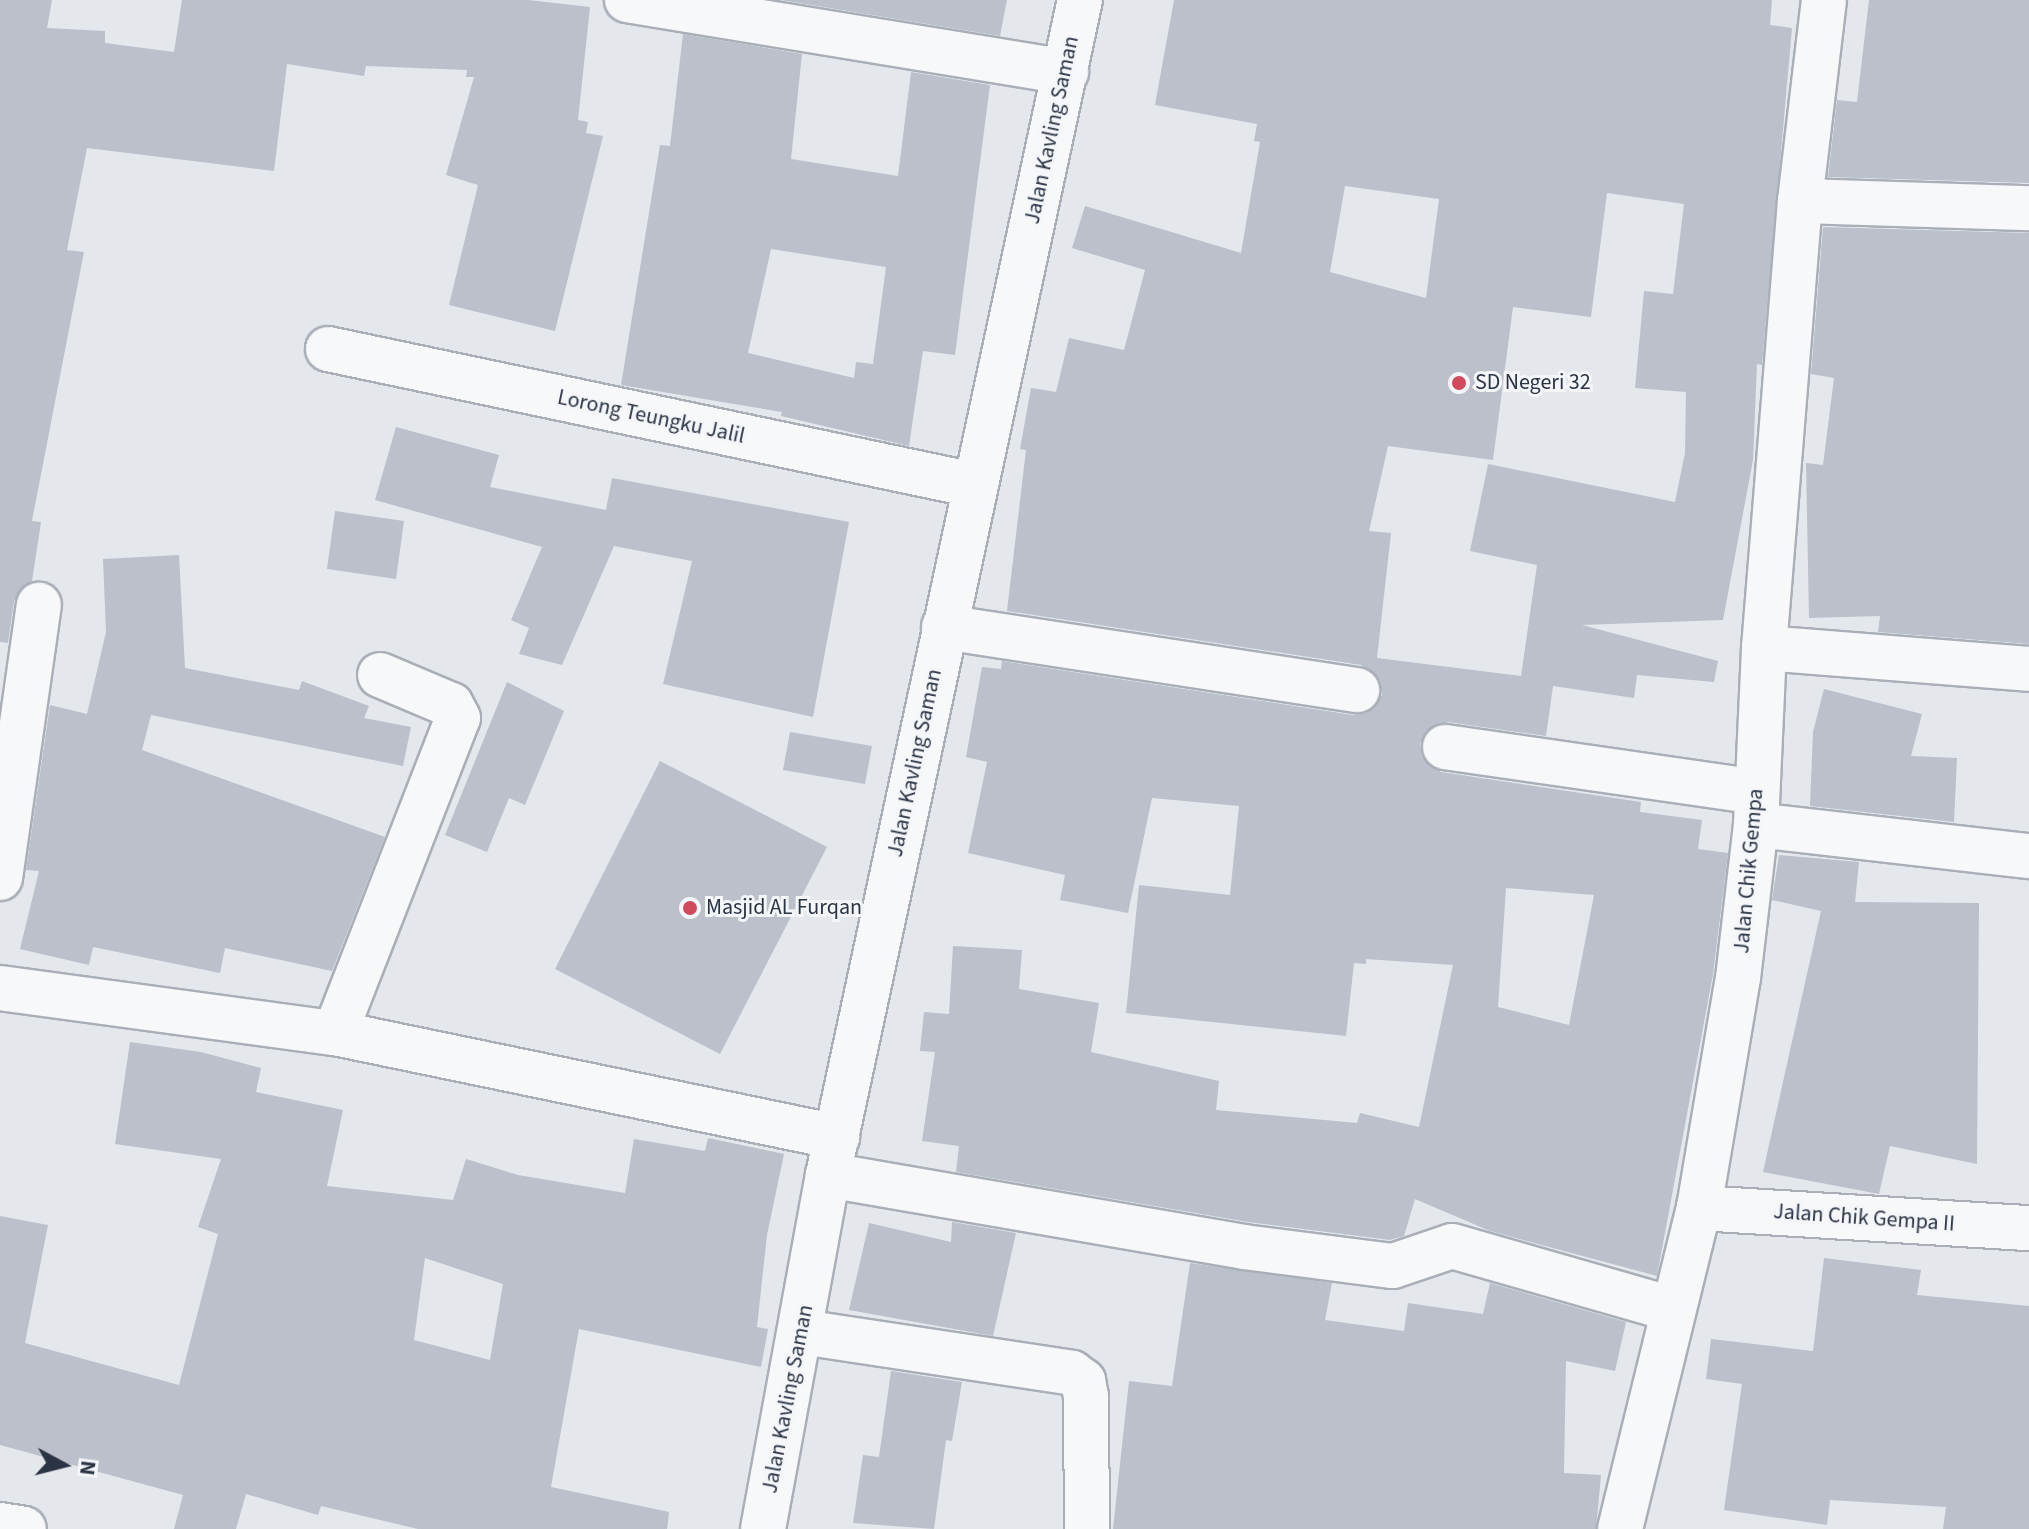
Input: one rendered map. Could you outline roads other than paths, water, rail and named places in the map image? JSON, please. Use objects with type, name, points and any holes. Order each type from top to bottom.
[{"type":"street","points":[[627,0],[1066,72]]},
{"type":"street","name":"Jalan Kavling Saman","points":[[763,1529],[833,1156],[1080,0]]},
{"type":"street","name":"Jalan Chik Gempa","points":[[1620,1529],[1699,1208],[1738,978],[1757,809],[1764,648],[1800,201],[1824,0]]},
{"type":"street","points":[[1800,201],[2029,208]]},
{"type":"street","name":"Lorong Teungku Jalil","points":[[328,349],[974,485]]},
{"type":"street","points":[[0,878],[39,605]]},
{"type":"street","points":[[944,627],[1357,690]]},
{"type":"street","points":[[1764,648],[2029,669]]},
{"type":"street","points":[[335,1033],[458,718],[451,705],[380,675]]},
{"type":"street","points":[[1445,747],[1757,809],[2029,856]]},
{"type":"street","points":[[0,988],[335,1033],[833,1156],[1244,1247],[1393,1266],[1452,1246],[1672,1309]]},
{"type":"street","name":"Jalan Chik Gempa II","points":[[1699,1208],[2029,1228]]},
{"type":"street","points":[[802,1332],[1072,1373],[1083,1381],[1086,1396],[1087,1529]]},
{"type":"street","points":[[0,1525],[24,1529]]},
{"type":"place","name":"SD Negeri 32","points":[[1459,383]]},
{"type":"place","name":"Masjid AL Furqan","points":[[690,908]]}]
